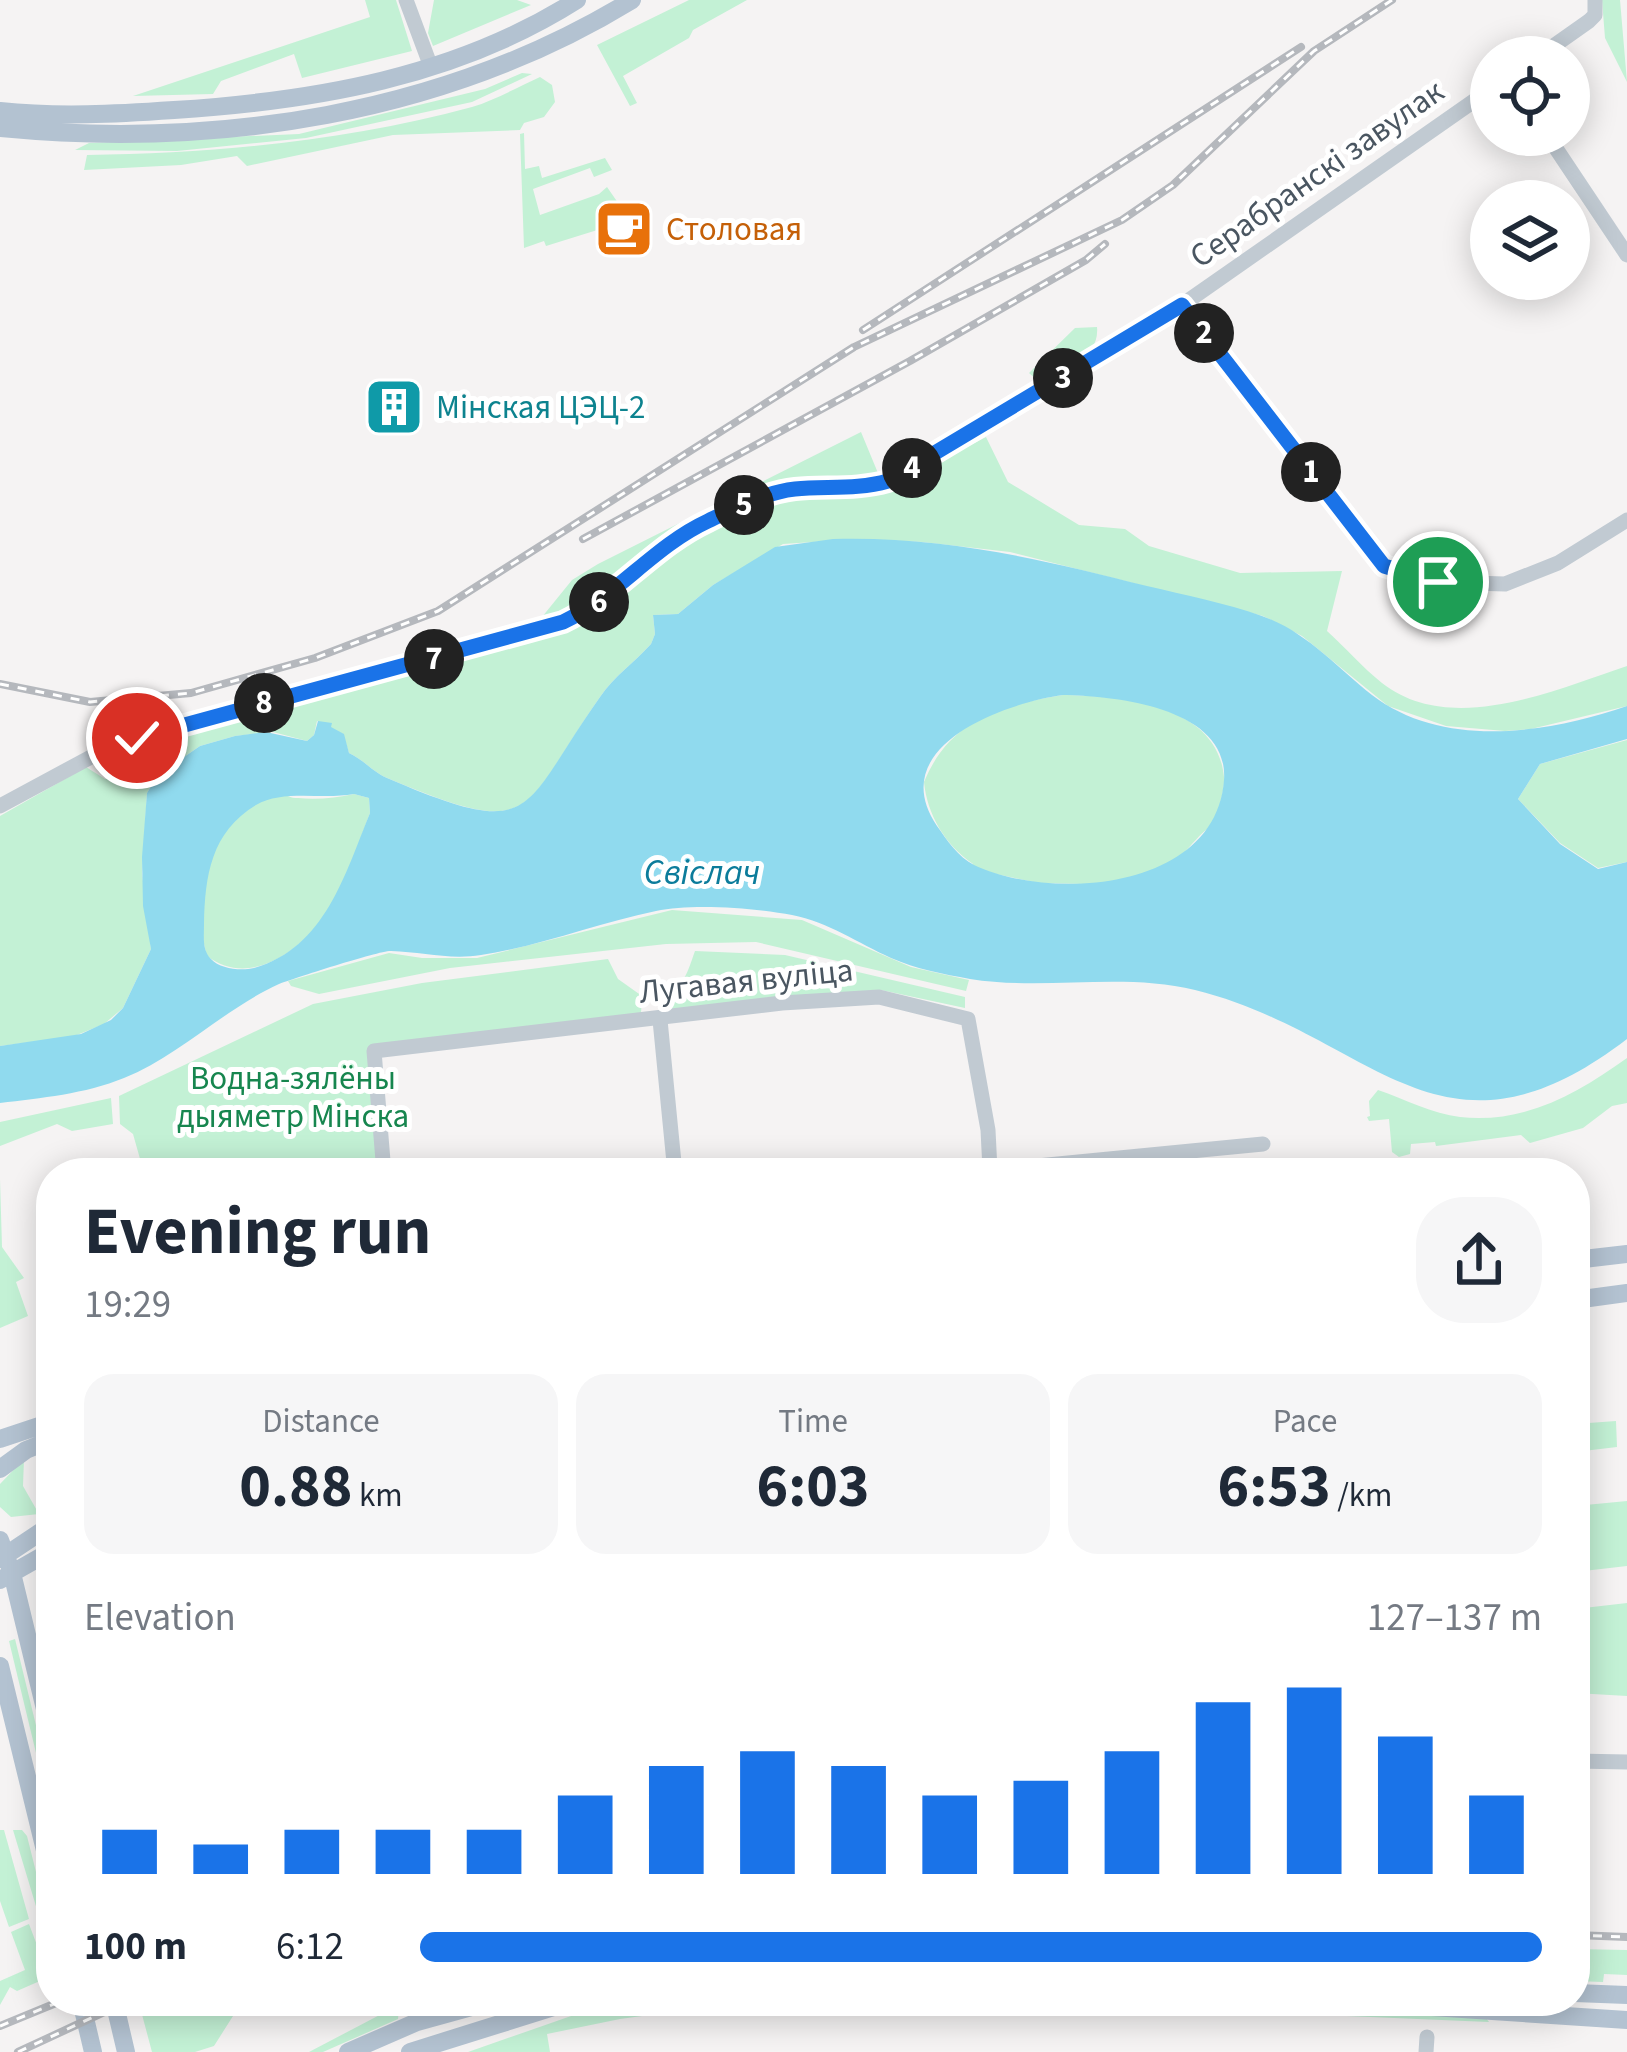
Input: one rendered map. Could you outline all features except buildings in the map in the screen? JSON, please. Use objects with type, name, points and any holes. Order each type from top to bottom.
[{"type":"main road","points":[[0,128],[116,134],[305,121],[437,89],[493,70],[632,0]]},
{"type":"main road","points":[[0,110],[116,113],[270,103],[359,87],[431,67],[485,48],[573,3],[580,28]]},
{"type":"main road","points":[[431,67],[437,89]]},
{"type":"main road","points":[[1590,1258],[1627,1254]]},
{"type":"main road","points":[[1590,1298],[1627,1293]]},
{"type":"main road","points":[[0,1438],[36,1427]]},
{"type":"main road","points":[[0,1469],[36,1446]]},
{"type":"main road","points":[[4,1561],[36,1537]]},
{"type":"main road","points":[[4,1561],[36,1554]]},
{"type":"main road","points":[[4,1561],[36,1679]]},
{"type":"main road","points":[[0,1666],[36,1814]]},
{"type":"main road","points":[[1590,1994],[1627,1995]]},
{"type":"main road","points":[[85,2016],[93,2052]]},
{"type":"main road","points":[[118,2016],[126,2052]]},
{"type":"main road","points":[[348,2052],[439,2016]]},
{"type":"main road","points":[[410,2052],[529,2016]]},
{"type":"main road","points":[[1567,2016],[1627,2020]]},
{"type":"street","points":[[406,0],[431,67]]},
{"type":"street","points":[[1568,36],[1595,15],[1595,0]]},
{"type":"street","name":"Серабранскі завулак","points":[[0,806],[115,744],[563,622],[604,598],[686,533],[770,495],[799,489],[865,488],[888,481],[1182,305],[1470,104]]},
{"type":"street","points":[[1560,156],[1627,255]]},
{"type":"street","points":[[1182,305],[1384,566],[1438,582],[1505,584],[1558,563],[1627,520]]},
{"type":"street","name":"Лугавая вуліца","points":[[383,1158],[374,1051],[879,997],[963,1015],[972,1026],[989,1158]]},
{"type":"street","points":[[660,1020],[674,1158]]},
{"type":"street","points":[[1116,1158],[1263,1144]]},
{"type":"street","points":[[1590,1761],[1627,1762]]},
{"type":"street","points":[[417,2022],[435,2048]]},
{"type":"green space","points":[[365,0],[396,0],[412,51],[302,78],[294,54],[221,81],[213,94],[133,96],[370,17]]},
{"type":"green space","points":[[434,0],[517,0],[531,5],[433,46],[428,33]]},
{"type":"green space","points":[[689,0],[747,0],[623,76],[637,103],[630,106],[597,45]]},
{"type":"green space","points":[[1602,0],[1620,0],[1627,82],[1605,38]]},
{"type":"green space","points":[[522,73],[532,74],[472,102],[306,138],[177,151],[75,150],[89,143],[299,134],[485,89]]},
{"type":"green space","points":[[540,77],[552,85],[555,102],[544,117],[524,123],[520,130],[393,135],[247,166],[237,156],[181,165],[84,170],[87,155],[233,148],[377,129],[472,107]]},
{"type":"green space","points":[[524,133],[525,169],[539,166],[542,178],[605,158],[612,170],[594,177],[590,168],[533,189],[540,215],[607,187],[623,210],[617,212],[619,218],[607,227],[524,248],[520,134]]},
{"type":"green space","points":[[1097,327],[1093,347],[1078,362],[1038,381],[1029,373],[1075,328]]},
{"type":"green space","name":"Водна-зялёны дыяметр Мінска","points":[[861,432],[885,490],[986,437],[1008,482],[1079,525],[1125,529],[1149,546],[1240,573],[1342,571],[1327,631],[1382,683],[1409,699],[1471,708],[1503,704],[1627,666],[1627,706],[1531,729],[1446,726],[1388,706],[1302,636],[1263,616],[1010,552],[859,539],[783,544],[713,585],[678,614],[653,615],[651,644],[606,689],[554,768],[520,805],[500,811],[473,809],[387,778],[349,753],[343,734],[317,721],[307,741],[273,732],[200,746],[158,775],[147,793],[142,873],[151,949],[123,1008],[104,1024],[72,1037],[0,1046],[0,816],[86,767],[114,779],[133,746],[544,634],[542,617],[572,580]]},
{"type":"green space","points":[[1063,695],[1111,698],[1162,709],[1204,733],[1217,752],[1224,782],[1215,823],[1164,869],[1089,888],[1038,883],[973,869],[939,828],[924,782],[948,743],[963,729],[999,710]]},
{"type":"green space","points":[[1627,740],[1627,862],[1598,868],[1560,843],[1518,799],[1540,764]]},
{"type":"green space","name":"Водна-зялёны дыяметр Мінска","points":[[354,794],[369,798],[370,813],[339,892],[314,929],[287,953],[256,967],[223,965],[207,956],[202,933],[203,882],[220,836],[235,817],[255,804],[285,795],[319,799]]},
{"type":"green space","points":[[672,910],[802,920],[911,967],[969,980],[966,991],[756,942],[666,944],[450,968],[319,994],[288,981],[389,953],[477,958]]},
{"type":"green space","points":[[695,951],[785,955],[965,997],[965,1008],[881,990],[664,1016],[661,995],[680,983]]},
{"type":"green space","name":"Водна-зялёны дыяметр Мінска","points":[[608,959],[618,979],[642,996],[641,1013],[378,1046],[379,1158],[140,1158],[133,1134],[120,1124],[119,1096],[313,1004],[422,983]]},
{"type":"green space","points":[[1627,1058],[1627,1103],[1612,1106],[1583,1128],[1530,1143],[1521,1135],[1436,1146],[1435,1142],[1411,1144],[1410,1154],[1399,1157],[1392,1152],[1389,1119],[1369,1121],[1367,1117],[1369,1101],[1378,1090],[1460,1117],[1506,1116],[1549,1104]]},
{"type":"green space","name":"Водна-зялёны дыяметр Мінска","points":[[111,1098],[113,1124],[72,1131],[57,1124],[0,1146],[0,1122]]},
{"type":"green space","points":[[0,1179],[2,1247],[24,1278],[16,1282],[28,1316],[0,1328]]},
{"type":"green space","points":[[1616,1421],[1617,1447],[1590,1450],[1590,1423]]},
{"type":"green space","points":[[24,1459],[23,1486],[36,1514],[11,1517],[0,1507],[0,1484]]},
{"type":"green space","points":[[1627,1501],[1627,1566],[1590,1570],[1590,1505]]},
{"type":"green space","points":[[1627,1603],[1627,1696],[1590,1694],[1590,1607]]},
{"type":"green space","points":[[15,1639],[36,1725],[36,1753],[9,1641]]},
{"type":"green space","points":[[0,1830],[4,1830],[29,1919],[9,1927],[0,1901]]},
{"type":"green space","points":[[13,1830],[27,1836],[36,1872],[36,1906]]},
{"type":"green space","points":[[29,1924],[36,1943],[36,1983],[17,1991],[10,1987],[0,2005],[0,1981],[25,1970],[11,1932]]},
{"type":"green space","points":[[1590,1949],[1627,1950],[1627,1975],[1604,1974],[1603,1982],[1590,1982]]},
{"type":"green space","points":[[142,2016],[233,2016],[214,2046],[195,2052],[152,2052]]},
{"type":"green space","points":[[378,2016],[398,2016],[323,2052],[309,2052]]},
{"type":"green space","points":[[571,2016],[642,2016],[547,2034],[550,2052],[468,2052]]},
{"type":"green space","points":[[1348,2016],[1447,2016],[1489,2022]]},
{"type":"water","name":"Свіслач","points":[[833,539],[953,545],[1030,558],[1219,603],[1293,631],[1400,712],[1463,730],[1531,729],[1627,706],[1627,739],[1540,764],[1518,799],[1560,844],[1598,869],[1627,862],[1627,1039],[1562,1080],[1505,1098],[1455,1098],[1407,1085],[1257,1011],[1195,990],[1139,982],[970,979],[900,962],[805,918],[687,907],[481,955],[391,951],[355,960],[259,994],[164,1058],[124,1078],[78,1092],[0,1103],[0,1046],[81,1034],[111,1020],[123,1008],[151,949],[143,906],[142,857],[147,793],[158,775],[200,746],[235,736],[266,732],[307,741],[318,721],[332,723],[331,727],[344,734],[349,753],[387,778],[473,809],[500,811],[520,805],[537,790],[606,689],[651,644],[653,615],[678,614],[713,585],[775,547]],"holes":[[[1063,695],[1110,698],[1164,710],[1208,736],[1221,755],[1224,780],[1214,817],[1193,845],[1162,865],[1125,878],[1085,883],[1007,876],[974,865],[953,848],[925,798],[926,773],[938,752],[983,719]],[[354,794],[369,798],[370,813],[341,884],[315,926],[299,944],[254,968],[215,962],[204,943],[206,889],[214,857],[229,828],[267,800]]]},
{"type":"railway","points":[[0,684],[90,702],[191,693],[315,658],[438,611],[854,347],[1122,220],[1173,185],[1314,51],[1392,0]]},
{"type":"railway","points":[[863,330],[1301,47]]},
{"type":"railway","points":[[583,539],[910,361],[1086,260],[1105,244]]},
{"type":"railway","points":[[1590,1936],[1627,1937]]},
{"type":"railway","points":[[0,2026],[36,2011]]},
{"type":"railway","points":[[18,2052],[96,2016]]},
{"type":"place","name":"Столовая","points":[[624,229]]},
{"type":"place","name":"Мінская ЦЭЦ-2","points":[[394,407]]},
{"type":"route","points":[[137,738],[563,622],[584,612],[708,521],[784,491],[865,488],[888,481],[1182,305],[1384,566],[1438,582]]}]
